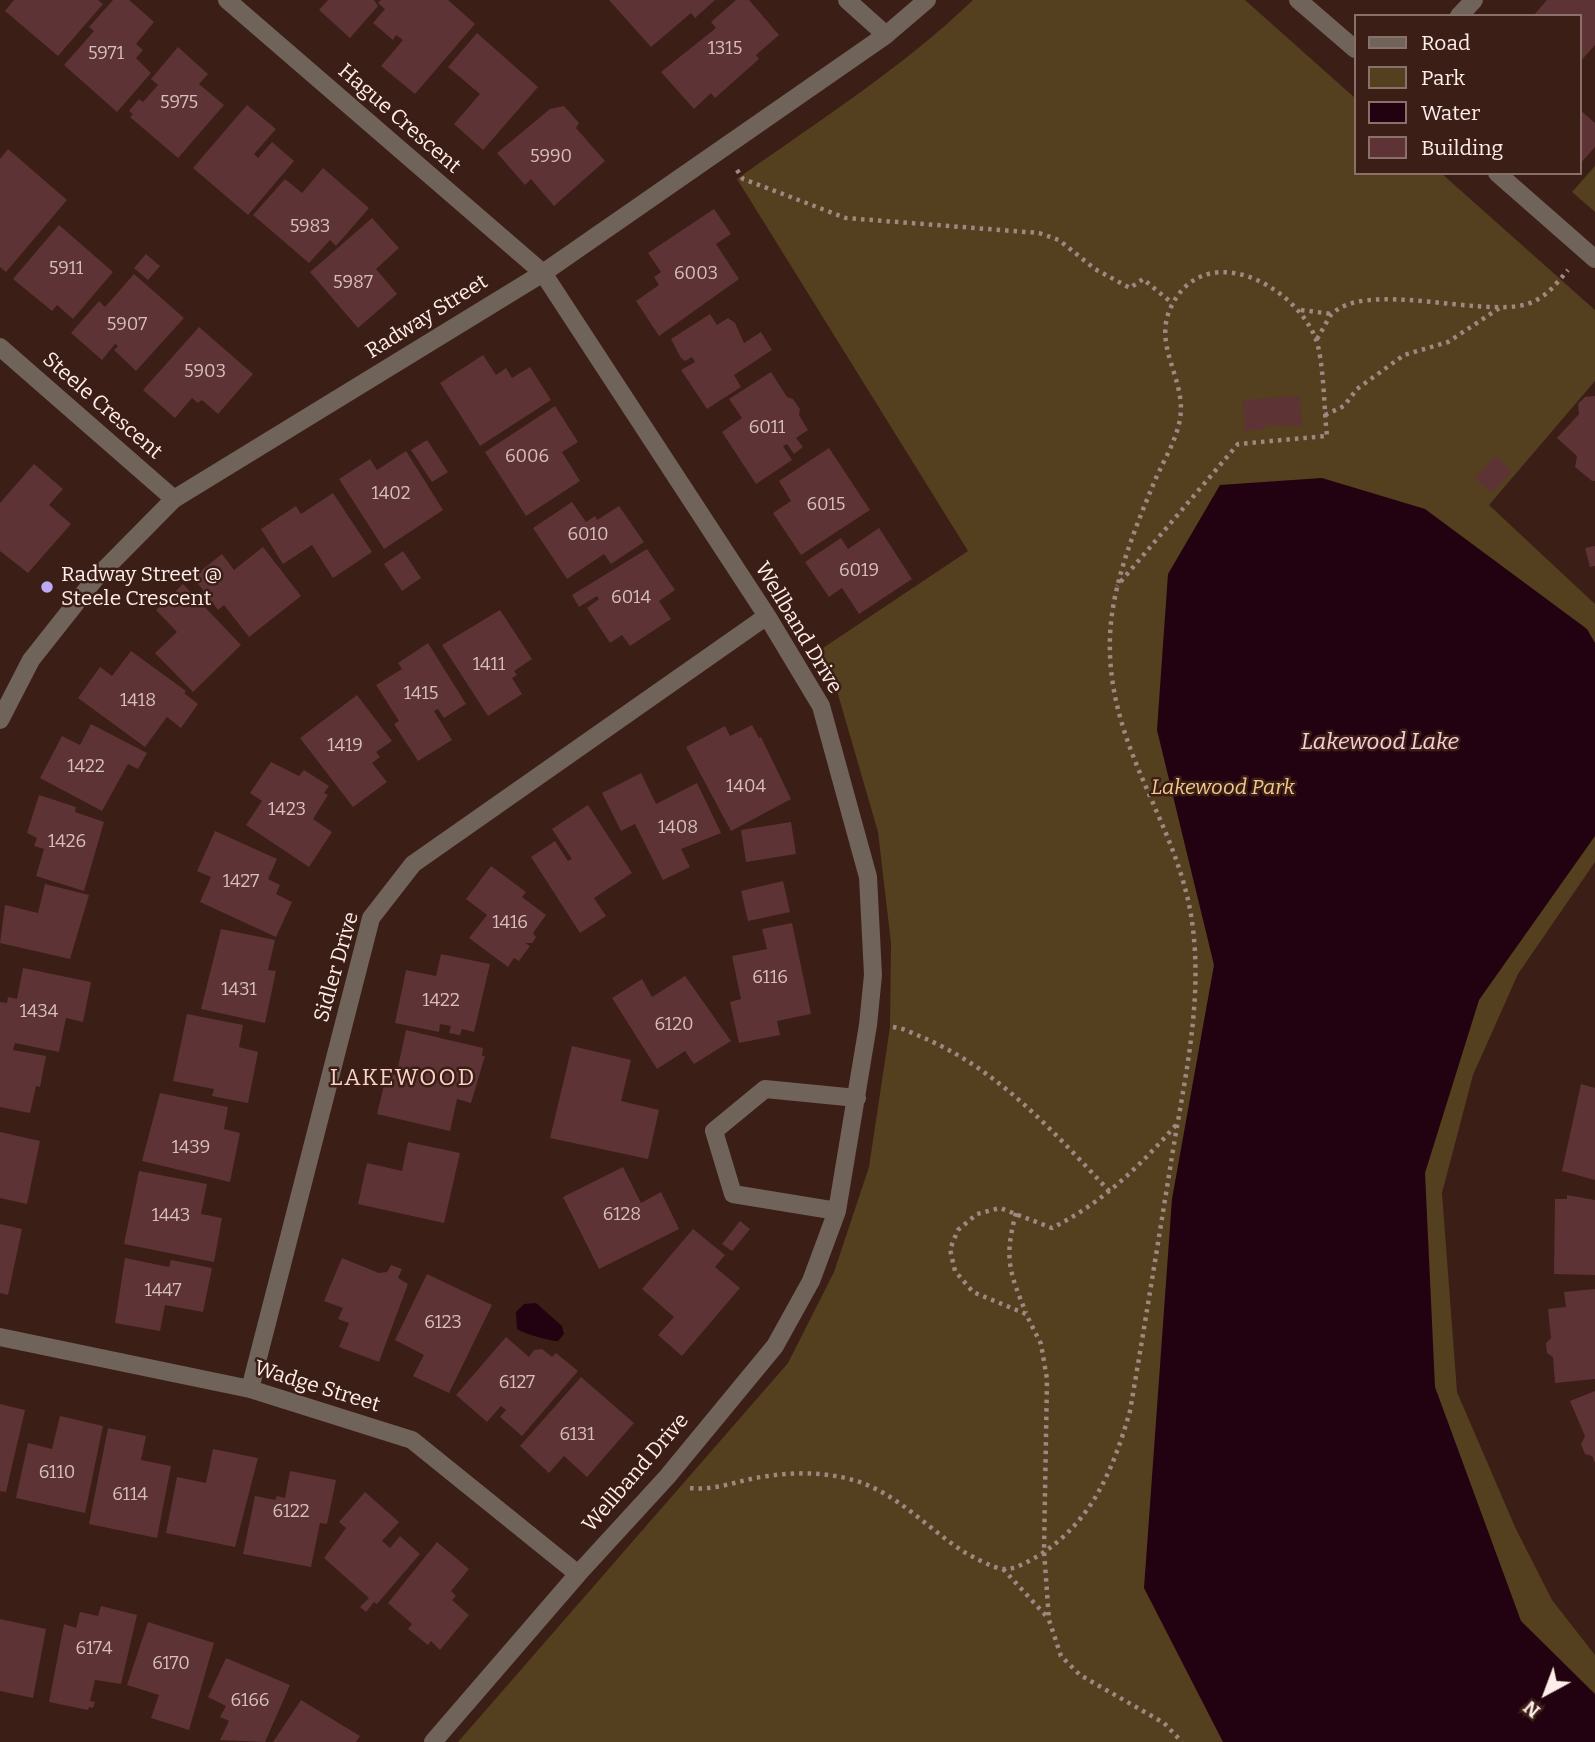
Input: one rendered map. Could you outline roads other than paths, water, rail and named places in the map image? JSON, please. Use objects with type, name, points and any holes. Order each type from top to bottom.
[{"type":"street","name":"Hague Crescent","points":[[226,0],[543,273]]},
{"type":"street","points":[[847,0],[886,34]]},
{"type":"street","name":"Radway Street","points":[[0,720],[31,660],[96,579],[174,499],[543,273],[886,34],[927,0]]},
{"type":"street","points":[[1298,0],[1354,48]]},
{"type":"street","points":[[1462,14],[1474,0]]},
{"type":"street","points":[[1499,175],[1590,254]]},
{"type":"street","name":"Wellband Drive","points":[[433,1742],[578,1573],[667,1476],[775,1346],[811,1281],[837,1211],[857,1098],[873,975],[868,877],[821,706],[767,616],[543,273]]},
{"type":"street","name":"Steele Crescent","points":[[0,347],[174,499]]},
{"type":"street","name":"Sidler Drive","points":[[250,1389],[371,918],[413,864],[767,616]]},
{"type":"street","points":[[837,1211],[733,1194],[714,1131],[765,1089],[857,1098]]},
{"type":"street","name":"Wadge Street","points":[[0,1337],[250,1389],[412,1440],[578,1573]]},
{"type":"water","name":"Lakewood Lake","points":[[1322,478],[1425,509],[1587,629],[1595,643],[1595,836],[1479,1000],[1425,1173],[1435,1387],[1521,1621],[1595,1694],[1595,1742],[1223,1742],[1144,1588],[1172,1199],[1214,965],[1157,730],[1168,574],[1220,485]]},
{"type":"water","points":[[536,1303],[562,1326],[564,1334],[558,1341],[517,1329],[516,1312],[524,1304]]},
{"type":"place","name":"Radway Street @ Steele Crescent","points":[[47,587]]},
{"type":"district","name":"LAKEWOOD","points":[[403,1079]]},
{"type":"park label","name":"Lakewood Park","points":[[1223,788]]}]
